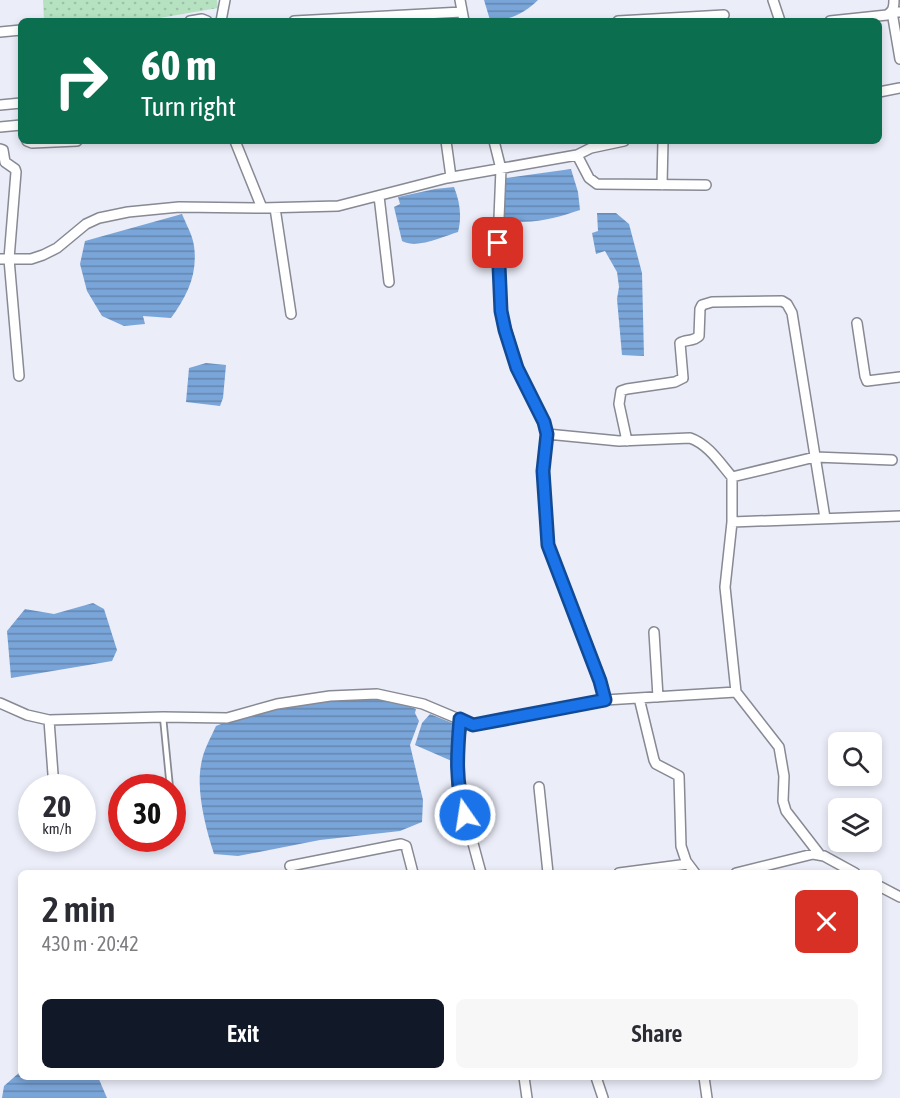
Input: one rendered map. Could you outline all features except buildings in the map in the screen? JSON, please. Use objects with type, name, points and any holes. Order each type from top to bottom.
[{"type":"street","points":[[222,18],[225,0]]},
{"type":"street","points":[[395,18],[463,16],[460,0]]},
{"type":"street","points":[[773,0],[779,18]]},
{"type":"street","points":[[894,0],[900,59]]},
{"type":"street","points":[[858,18],[896,12]]},
{"type":"street","points":[[671,18],[724,15]]},
{"type":"street","points":[[0,32],[18,30]]},
{"type":"street","points":[[882,91],[900,88]]},
{"type":"street","points":[[0,105],[18,103]]},
{"type":"street","points":[[0,127],[18,125]]},
{"type":"street","points":[[236,144],[262,208]]},
{"type":"street","points":[[446,144],[451,177]]},
{"type":"street","points":[[495,144],[501,169],[498,243],[501,311],[517,368],[544,422],[547,434],[543,471],[548,545],[600,681],[605,700]]},
{"type":"street","points":[[4,259],[31,259],[43,255],[57,248],[86,224],[99,218],[128,212],[179,207],[338,207],[451,177],[577,155],[603,144]]},
{"type":"street","points":[[662,185],[663,144]]},
{"type":"street","points":[[0,149],[3,150],[5,162],[16,172],[4,259],[19,376]]},
{"type":"street","points":[[577,155],[589,178],[597,184],[706,185]]},
{"type":"street","points":[[379,196],[389,282]]},
{"type":"street","points":[[275,208],[291,314]]},
{"type":"street","points":[[627,441],[619,404],[621,391],[675,382],[683,378],[680,344],[699,336],[702,305],[712,302],[782,301],[787,304],[792,313],[825,519]]},
{"type":"street","points":[[857,323],[867,381],[900,377]]},
{"type":"street","points":[[547,434],[611,441],[678,437],[698,440],[732,477],[732,522],[725,587],[736,692],[779,747],[784,776],[783,801],[786,811],[819,855]]},
{"type":"street","points":[[732,477],[815,457],[892,460]]},
{"type":"street","points":[[732,522],[900,516]]},
{"type":"street","points":[[654,632],[658,697]]},
{"type":"street","points":[[0,702],[27,715],[49,720],[227,718],[278,704],[330,696],[377,694],[423,705],[473,725],[605,700],[736,692]]},
{"type":"street","points":[[639,698],[656,764],[679,776],[681,846],[693,870]]},
{"type":"street","points":[[460,719],[458,784],[479,870]]},
{"type":"street","points":[[49,720],[53,774]]},
{"type":"street","points":[[539,786],[548,870]]},
{"type":"street","points":[[290,866],[401,844],[406,846],[409,852],[412,870]]},
{"type":"street","points":[[748,870],[813,854],[849,870]]},
{"type":"street","points":[[643,870],[688,864]]},
{"type":"street","points":[[882,888],[900,897]]},
{"type":"street","points":[[524,1080],[527,1098]]},
{"type":"street","points":[[597,1080],[603,1098]]},
{"type":"street","points":[[704,1080],[705,1098]]},
{"type":"lane","points":[[163,717],[169,774]]},
{"type":"green space","points":[[43,0],[217,0],[218,8],[160,18],[44,18]]},
{"type":"water","points":[[484,0],[538,0],[516,15],[506,18],[489,18]]},
{"type":"water","points":[[571,169],[578,192],[580,210],[550,219],[529,222],[518,222],[499,217],[506,178]]},
{"type":"water","points":[[454,187],[460,210],[458,232],[422,243],[402,241],[394,207],[400,204],[398,197]]},
{"type":"water","points":[[597,213],[616,213],[629,224],[642,273],[644,356],[622,355],[617,272],[605,251],[596,254],[592,233],[598,231]]},
{"type":"water","points":[[182,214],[193,242],[194,266],[190,284],[171,318],[143,316],[145,324],[124,326],[102,316],[87,291],[80,264],[85,241]]},
{"type":"water","points":[[206,363],[226,365],[223,398],[220,406],[186,402],[189,368]]},
{"type":"water","points":[[93,603],[104,609],[117,650],[112,661],[11,678],[7,631],[25,609],[54,614]]},
{"type":"water","points":[[377,694],[416,709],[415,713],[419,721],[410,745],[423,800],[422,822],[400,831],[320,840],[238,856],[214,854],[203,810],[200,776],[203,755],[216,726],[258,709]]},
{"type":"water","points":[[430,714],[467,729],[463,752],[454,762],[415,745],[422,723]]},
{"type":"water","points":[[18,1074],[18,1080],[99,1080],[107,1098],[2,1098],[4,1086]]},
{"type":"route","points":[[465,815],[459,796],[456,772],[460,719],[473,725],[605,700],[600,681],[548,545],[543,471],[547,434],[544,422],[517,368],[505,330],[501,311],[498,243]]}]
